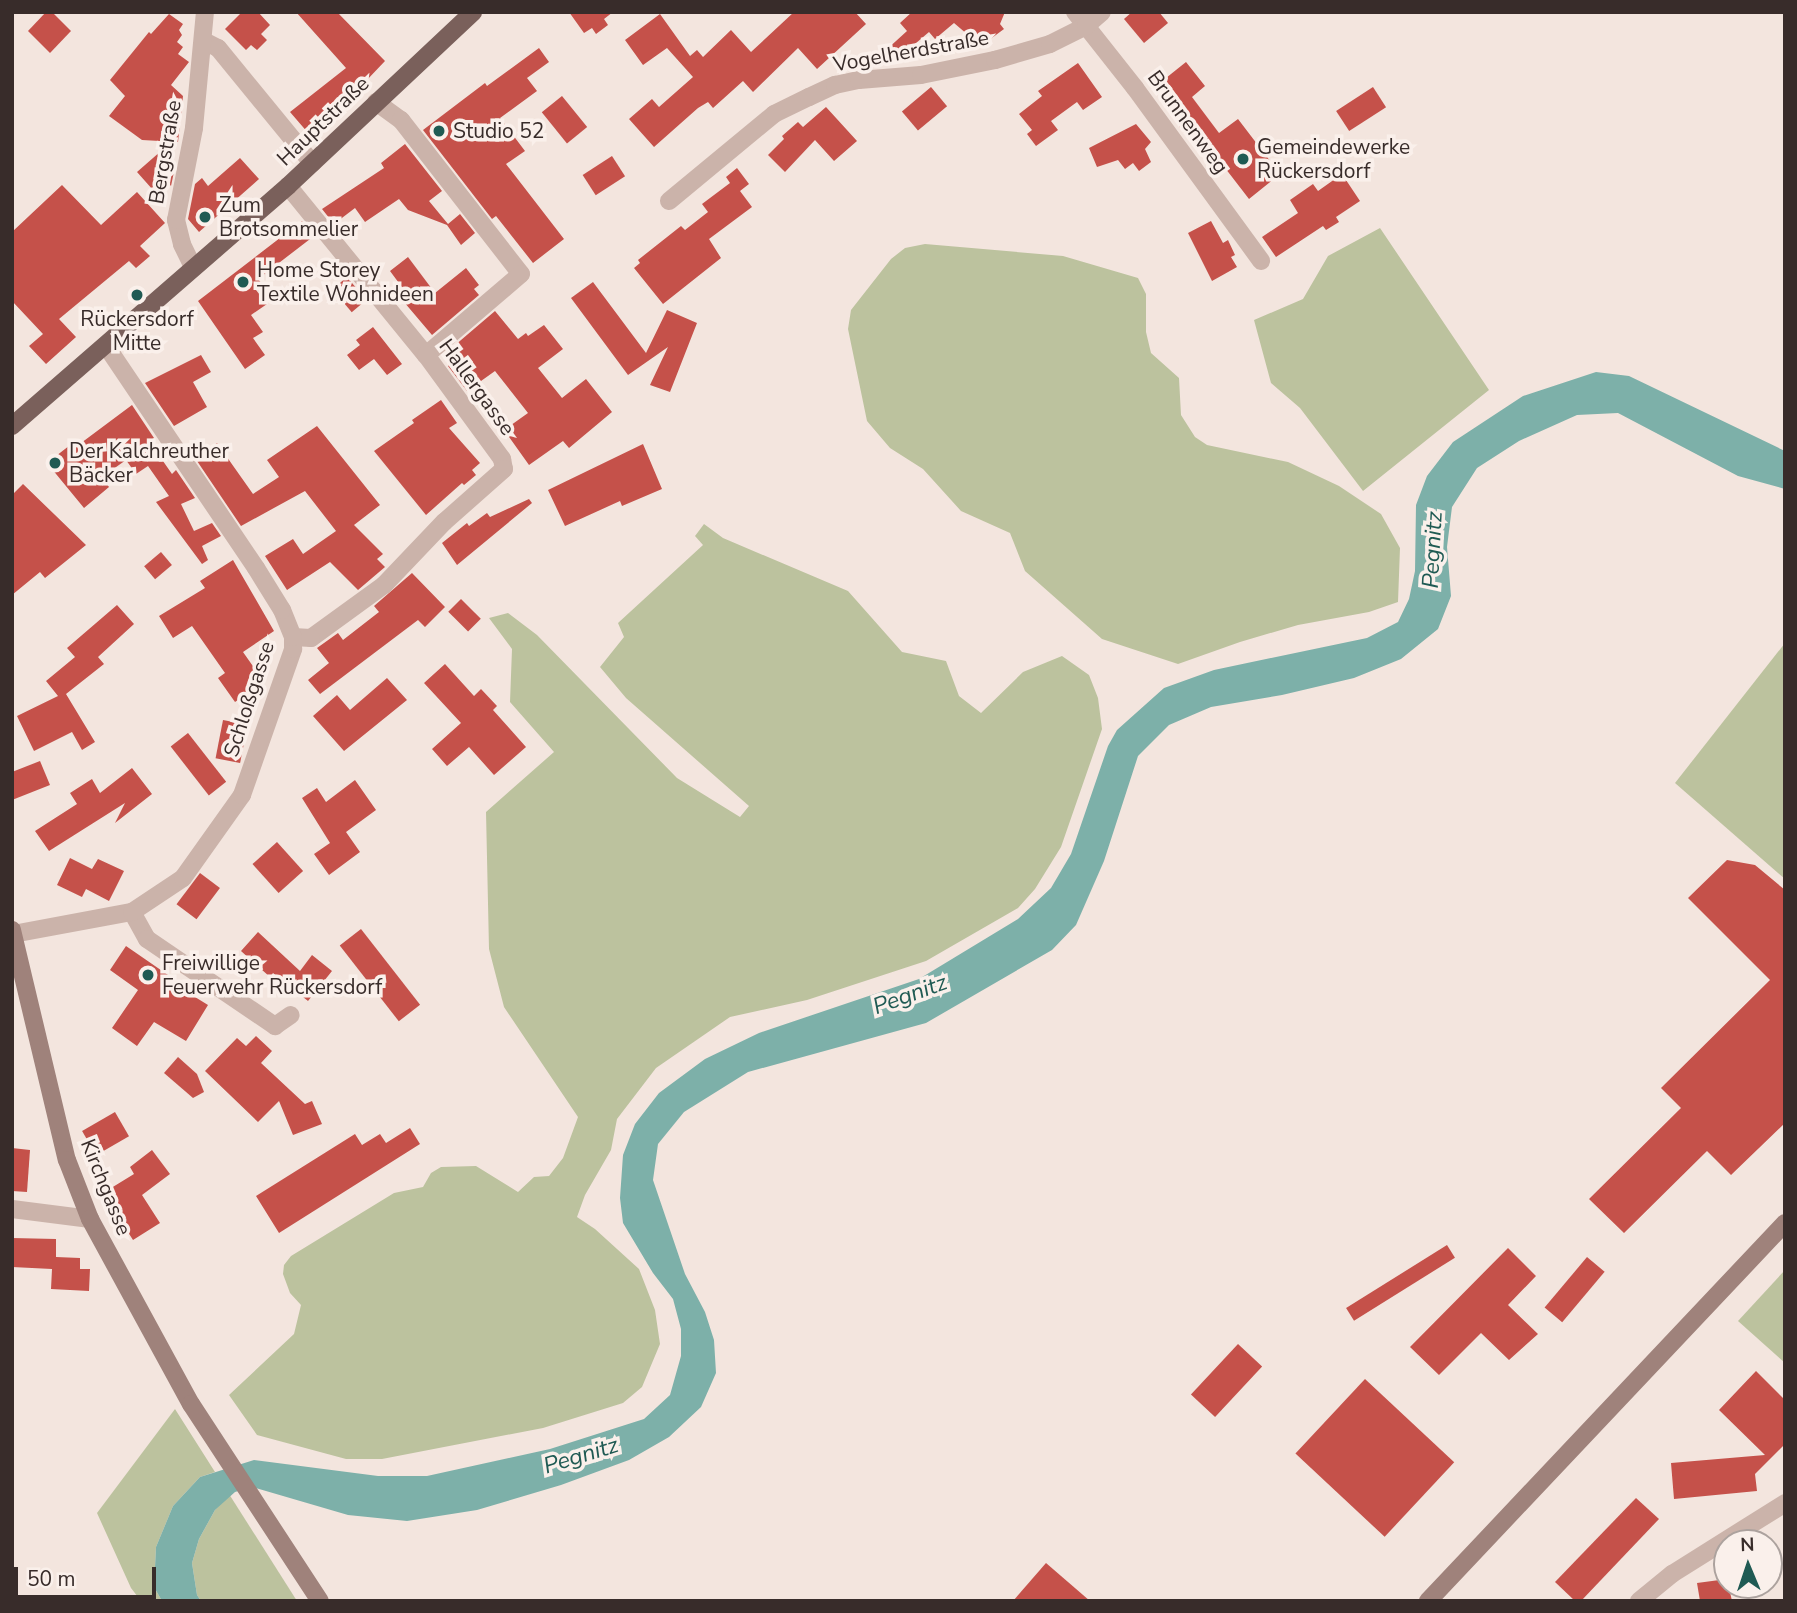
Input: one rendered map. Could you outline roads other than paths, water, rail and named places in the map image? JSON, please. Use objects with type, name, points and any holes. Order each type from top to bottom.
[{"type":"main road","name":"Hauptstraße","points":[[12,426],[288,186],[473,12]]},
{"type":"main road","name":"Kirchgasse","points":[[13,932],[15,953],[67,1160],[90,1219],[191,1404],[320,1601]]},
{"type":"main road","points":[[1429,1601],[1785,1223]]},
{"type":"street","name":"Bergstraße","points":[[193,267],[182,244],[176,220],[194,128],[205,12]]},
{"type":"street","name":"Vogelherdstraße","points":[[669,201],[774,114],[835,86],[921,75],[995,60],[1050,44],[1080,19],[1102,12]]},
{"type":"street","name":"Brunnenweg","points":[[1080,19],[1261,261]]},
{"type":"street","points":[[204,41],[218,48],[312,163]]},
{"type":"street","points":[[376,102],[401,120],[521,274],[426,355]]},
{"type":"street","name":"Hallergasse","points":[[288,186],[426,355],[502,459],[504,469],[444,522],[384,585],[311,638],[293,637]]},
{"type":"street","name":"Schloßgasse","points":[[13,932],[132,912],[183,878],[242,795],[293,649],[293,637],[282,610],[106,346]]},
{"type":"street","points":[[132,912],[147,939],[275,1026],[291,1014]]},
{"type":"street","points":[[12,1209],[90,1219]]},
{"type":"street","points":[[1639,1601],[1672,1574],[1785,1503]]},
{"type":"water","name":"Pegnitz","points":[[1596,372],[1629,376],[1785,451],[1785,489],[1738,476],[1618,413],[1577,415],[1519,441],[1477,468],[1452,507],[1447,547],[1451,596],[1438,629],[1401,659],[1354,678],[1282,695],[1211,707],[1169,725],[1138,756],[1104,861],[1076,925],[1052,950],[926,1023],[748,1072],[684,1112],[658,1144],[653,1180],[685,1274],[705,1312],[714,1340],[716,1373],[701,1407],[669,1437],[629,1460],[561,1485],[477,1510],[407,1521],[348,1515],[252,1487],[235,1492],[215,1510],[199,1539],[192,1563],[197,1595],[201,1601],[162,1601],[154,1587],[156,1547],[173,1506],[200,1477],[254,1460],[378,1476],[427,1476],[550,1449],[644,1419],[670,1395],[681,1356],[681,1329],[673,1299],[653,1273],[623,1223],[620,1198],[623,1155],[635,1124],[659,1093],[705,1059],[759,1033],[919,979],[1018,919],[1051,888],[1071,854],[1108,746],[1117,730],[1164,688],[1214,670],[1367,638],[1398,622],[1409,599],[1415,571],[1416,505],[1427,476],[1453,442],[1523,396]]},
{"type":"place","name":"Studio 52","points":[[439,131]]},
{"type":"place","name":"Gemeindewerke Rückersdorf","points":[[1243,159]]},
{"type":"place","name":"Zum Brotsommelier","points":[[205,217]]},
{"type":"place","name":"Home Storey Textile Wohnideen","points":[[243,282]]},
{"type":"place","name":"Rückersdorf Mitte","points":[[137,295]]},
{"type":"place","name":"Der Kalchreuther Bäcker","points":[[55,463]]},
{"type":"place","name":"Freiwillige Feuerwehr Rückersdorf","points":[[148,975]]}]
